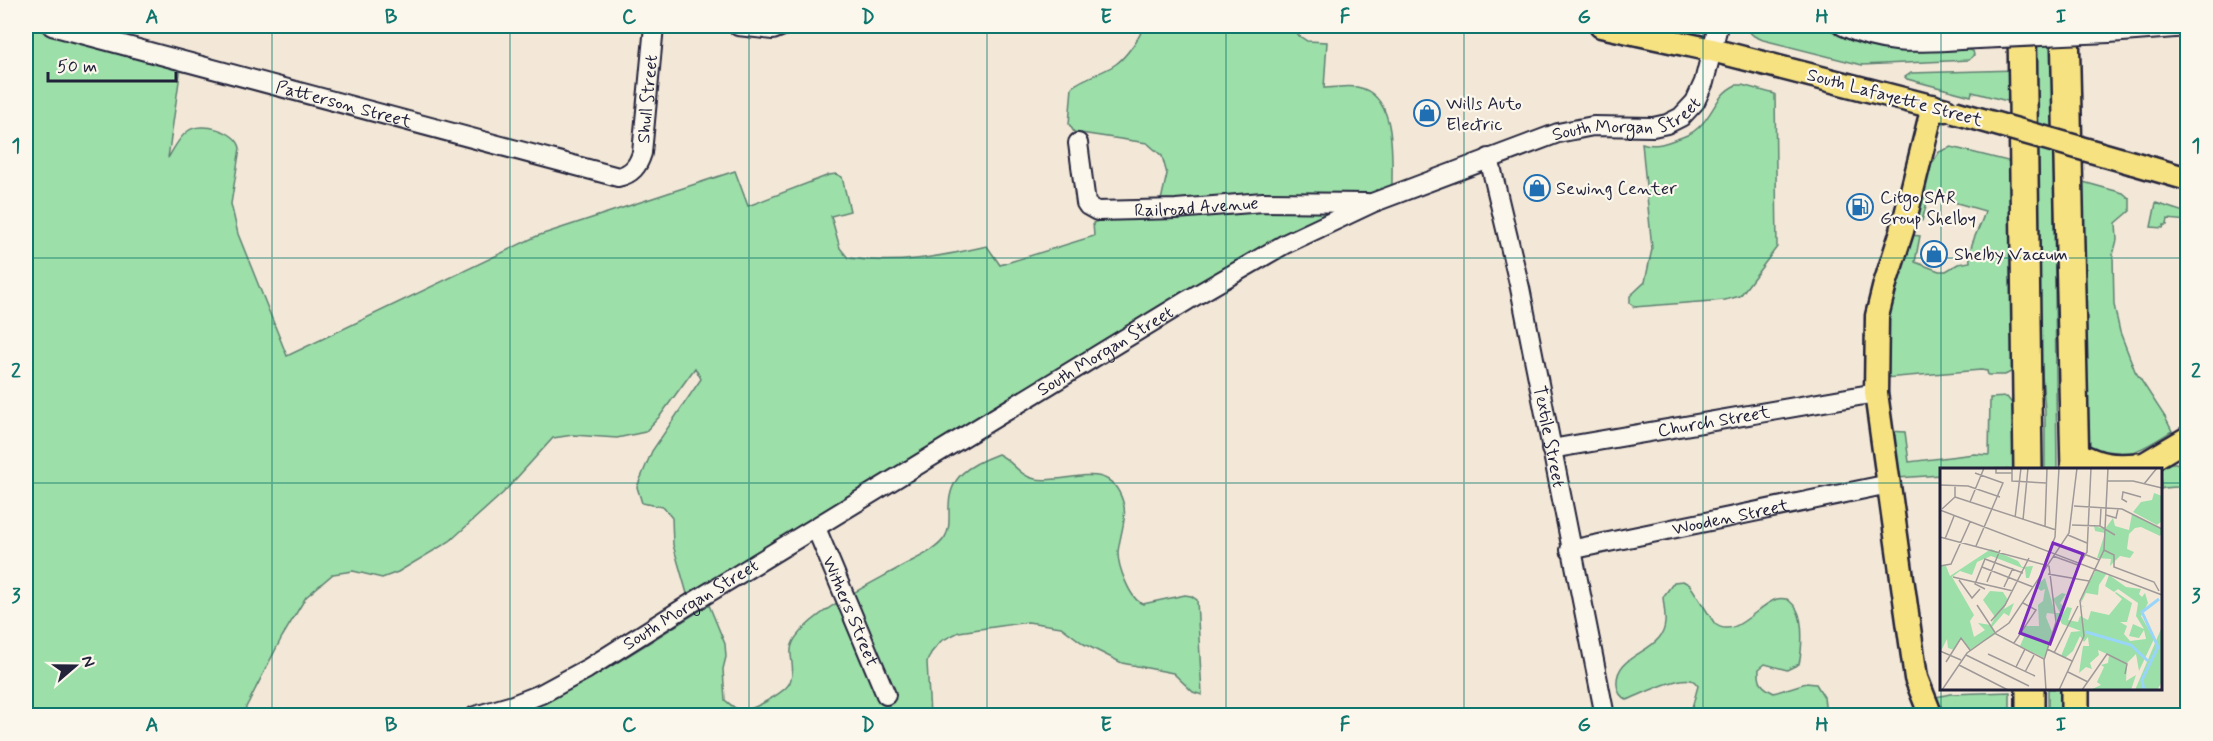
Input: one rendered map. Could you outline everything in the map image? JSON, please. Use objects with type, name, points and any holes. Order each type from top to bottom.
[{"type":"highway","points":[[2022,26],[2028,468]]},
{"type":"highway","points":[[2065,26],[2075,462],[2109,468]]},
{"type":"highway","points":[[2030,690],[2030,716]]},
{"type":"highway","points":[[2075,690],[2075,716]]},
{"type":"main road","name":"South Lafayette Street","points":[[1601,26],[1712,50],[1944,109],[2187,179]]},
{"type":"main road","points":[[1931,716],[1916,678],[1876,393],[1875,352],[1877,316],[1885,284],[1906,216],[1944,109]]},
{"type":"main road","points":[[2137,468],[2187,438]]},
{"type":"street","name":"Patterson Street","points":[[52,26],[618,177],[634,170]]},
{"type":"street","name":"Shull Street","points":[[634,170],[642,153],[654,26]]},
{"type":"street","points":[[738,26],[773,30],[783,26]]},
{"type":"street","name":"South Morgan Street","points":[[475,716],[513,705],[564,683],[1188,300],[1285,244],[1372,203],[1574,128],[1653,127],[1674,121],[1687,113],[1695,102],[1704,82],[1718,26]]},
{"type":"street","points":[[1843,26],[1861,35],[1883,41],[1907,42],[2109,33],[2187,27]]},
{"type":"street","name":"Railroad Avenue","points":[[1078,143],[1086,203],[1088,207],[1097,211],[1176,209],[1263,202],[1372,203]]},
{"type":"street","name":"Textile Street","points":[[1490,158],[1520,288],[1570,550],[1605,716]]},
{"type":"street","name":"Church Street","points":[[1551,449],[1876,393]]},
{"type":"street","name":"Wooden Street","points":[[1570,550],[1889,484]]},
{"type":"street","name":"Withers Street","points":[[816,528],[886,695]]},
{"type":"green space","points":[[26,26],[52,26],[182,60],[168,158],[182,137],[194,128],[218,129],[237,142],[240,148],[231,204],[238,234],[287,356],[537,236],[735,171],[748,206],[829,175],[836,174],[842,177],[850,211],[831,216],[840,248],[848,258],[884,261],[918,259],[987,246],[1000,265],[1094,236],[1093,223],[1120,212],[1159,209],[1167,174],[1162,156],[1147,143],[1074,132],[1069,124],[1072,87],[1120,61],[1144,26],[1296,26],[1298,35],[1307,41],[1327,42],[1324,88],[1353,86],[1371,93],[1387,116],[1392,149],[1392,196],[1285,244],[690,604],[673,545],[672,518],[663,507],[642,503],[637,487],[652,451],[701,379],[695,368],[660,416],[645,432],[617,438],[573,435],[553,438],[503,493],[450,541],[398,572],[382,578],[353,571],[333,574],[306,597],[282,637],[242,715],[26,715]]},
{"type":"green space","points":[[1743,26],[1824,26],[1841,36],[1876,48],[1912,51],[1969,50],[1973,51],[1974,55],[1969,60],[1862,65],[1763,40],[1754,36]]},
{"type":"green space","points":[[1956,26],[2012,26],[2012,28],[1978,29],[1978,32],[1959,31]]},
{"type":"green space","points":[[2034,26],[2052,26],[2057,468],[2045,468],[2045,411],[2035,288]]},
{"type":"green space","points":[[2016,70],[2015,103],[1972,92],[1971,96],[1905,77],[1911,73]]},
{"type":"green space","points":[[1736,85],[1775,94],[1777,247],[1740,296],[1725,300],[1634,307],[1630,303],[1630,296],[1645,282],[1652,249],[1642,143],[1662,144],[1693,132],[1704,122],[1724,93]]},
{"type":"green space","points":[[1951,147],[2012,162],[2013,368],[2005,375],[1988,375],[1987,371],[1981,370],[1885,378],[1883,345],[1889,304],[1911,235],[1920,236],[1915,262],[1939,271],[1946,271],[1958,264],[1970,262],[1973,242],[1985,211],[1929,195],[1922,221],[1917,220],[1929,161],[1933,162],[1939,152]]},
{"type":"green space","points":[[2076,180],[2123,193],[2130,199],[2130,211],[2116,223],[2117,240],[2113,255],[2114,305],[2120,332],[2135,371],[2172,431],[2140,449],[2123,454],[2101,453],[2092,450],[2087,445]]},
{"type":"green space","points":[[2156,203],[2187,213],[2187,221],[2168,219],[2167,225],[2163,228],[2151,227]]},
{"type":"green space","points":[[2007,397],[2014,406],[2014,468],[1940,468],[1940,475],[1897,478],[1889,431],[1905,432],[1909,462],[1974,454],[1989,455],[1990,398]]},
{"type":"green space","points":[[998,454],[1024,475],[1035,479],[1098,476],[1108,480],[1117,488],[1124,508],[1118,553],[1122,574],[1129,590],[1143,604],[1185,595],[1197,600],[1202,695],[1193,692],[1173,673],[1122,663],[1084,644],[1061,627],[1028,622],[959,632],[941,641],[927,662],[930,715],[511,716],[588,680],[709,605],[725,644],[726,657],[723,669],[725,700],[739,710],[750,709],[763,703],[788,686],[792,674],[791,650],[797,636],[804,628],[839,602],[937,546],[948,531],[950,498],[956,480],[969,468]]},
{"type":"green space","points":[[2170,463],[2176,463],[2187,468],[2187,484],[2181,487],[2162,489],[2161,468]]},
{"type":"green space","points":[[1683,581],[1690,585],[1715,624],[1723,628],[1731,628],[1739,624],[1770,602],[1787,599],[1797,610],[1801,622],[1802,644],[1799,664],[1787,670],[1765,664],[1759,669],[1760,681],[1774,693],[1806,683],[1816,684],[1824,697],[1826,715],[1690,715],[1698,686],[1691,680],[1668,683],[1627,700],[1621,696],[1617,685],[1621,669],[1662,634],[1665,624],[1663,597],[1674,582]]},
{"type":"green space","points":[[2048,690],[2062,690],[2062,715],[2048,715]]},
{"type":"green space","points":[[2010,692],[2008,715],[1941,715],[1931,698],[1950,694]]},
{"type":"place","name":"Wills Auto Electric","points":[[1427,113]]},
{"type":"place","name":"Sewing Center","points":[[1537,188]]},
{"type":"place","name":"Citgo SAR Group Shelby","points":[[1860,207]]},
{"type":"place","name":"Shelby Vaccum","points":[[1934,254]]}]
